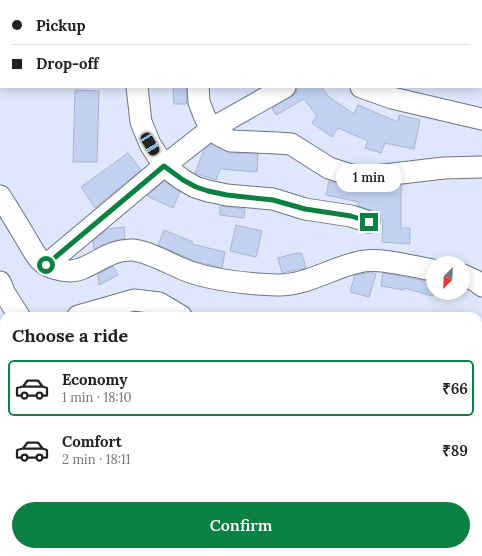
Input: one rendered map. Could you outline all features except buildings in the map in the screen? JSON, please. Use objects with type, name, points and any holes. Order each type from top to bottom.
[{"type":"street","points":[[137,88],[142,122],[150,144],[164,166],[183,180],[208,191],[227,195],[273,200],[305,209],[351,216],[369,222]]},
{"type":"street","points":[[198,88],[199,102],[204,115],[211,128],[219,135],[231,141],[291,144],[329,168],[351,175],[367,177],[444,168],[482,167]]},
{"type":"street","points":[[46,265],[211,128],[283,88]]},
{"type":"street","points":[[364,88],[392,98],[482,119]]},
{"type":"street","points":[[0,196],[36,255],[46,265],[62,270],[77,271],[107,255],[133,250],[147,254],[181,269],[209,277],[248,283],[279,285],[292,284],[364,261],[380,261],[426,269]]},
{"type":"street","points":[[470,278],[482,286]]},
{"type":"street","points":[[0,282],[5,294],[16,312]]},
{"type":"street","points":[[92,312],[134,300],[159,303],[174,312]]},
{"type":"route","points":[[46,265],[164,166],[183,180],[208,191],[227,195],[263,198],[305,209],[351,216],[369,222]]}]
